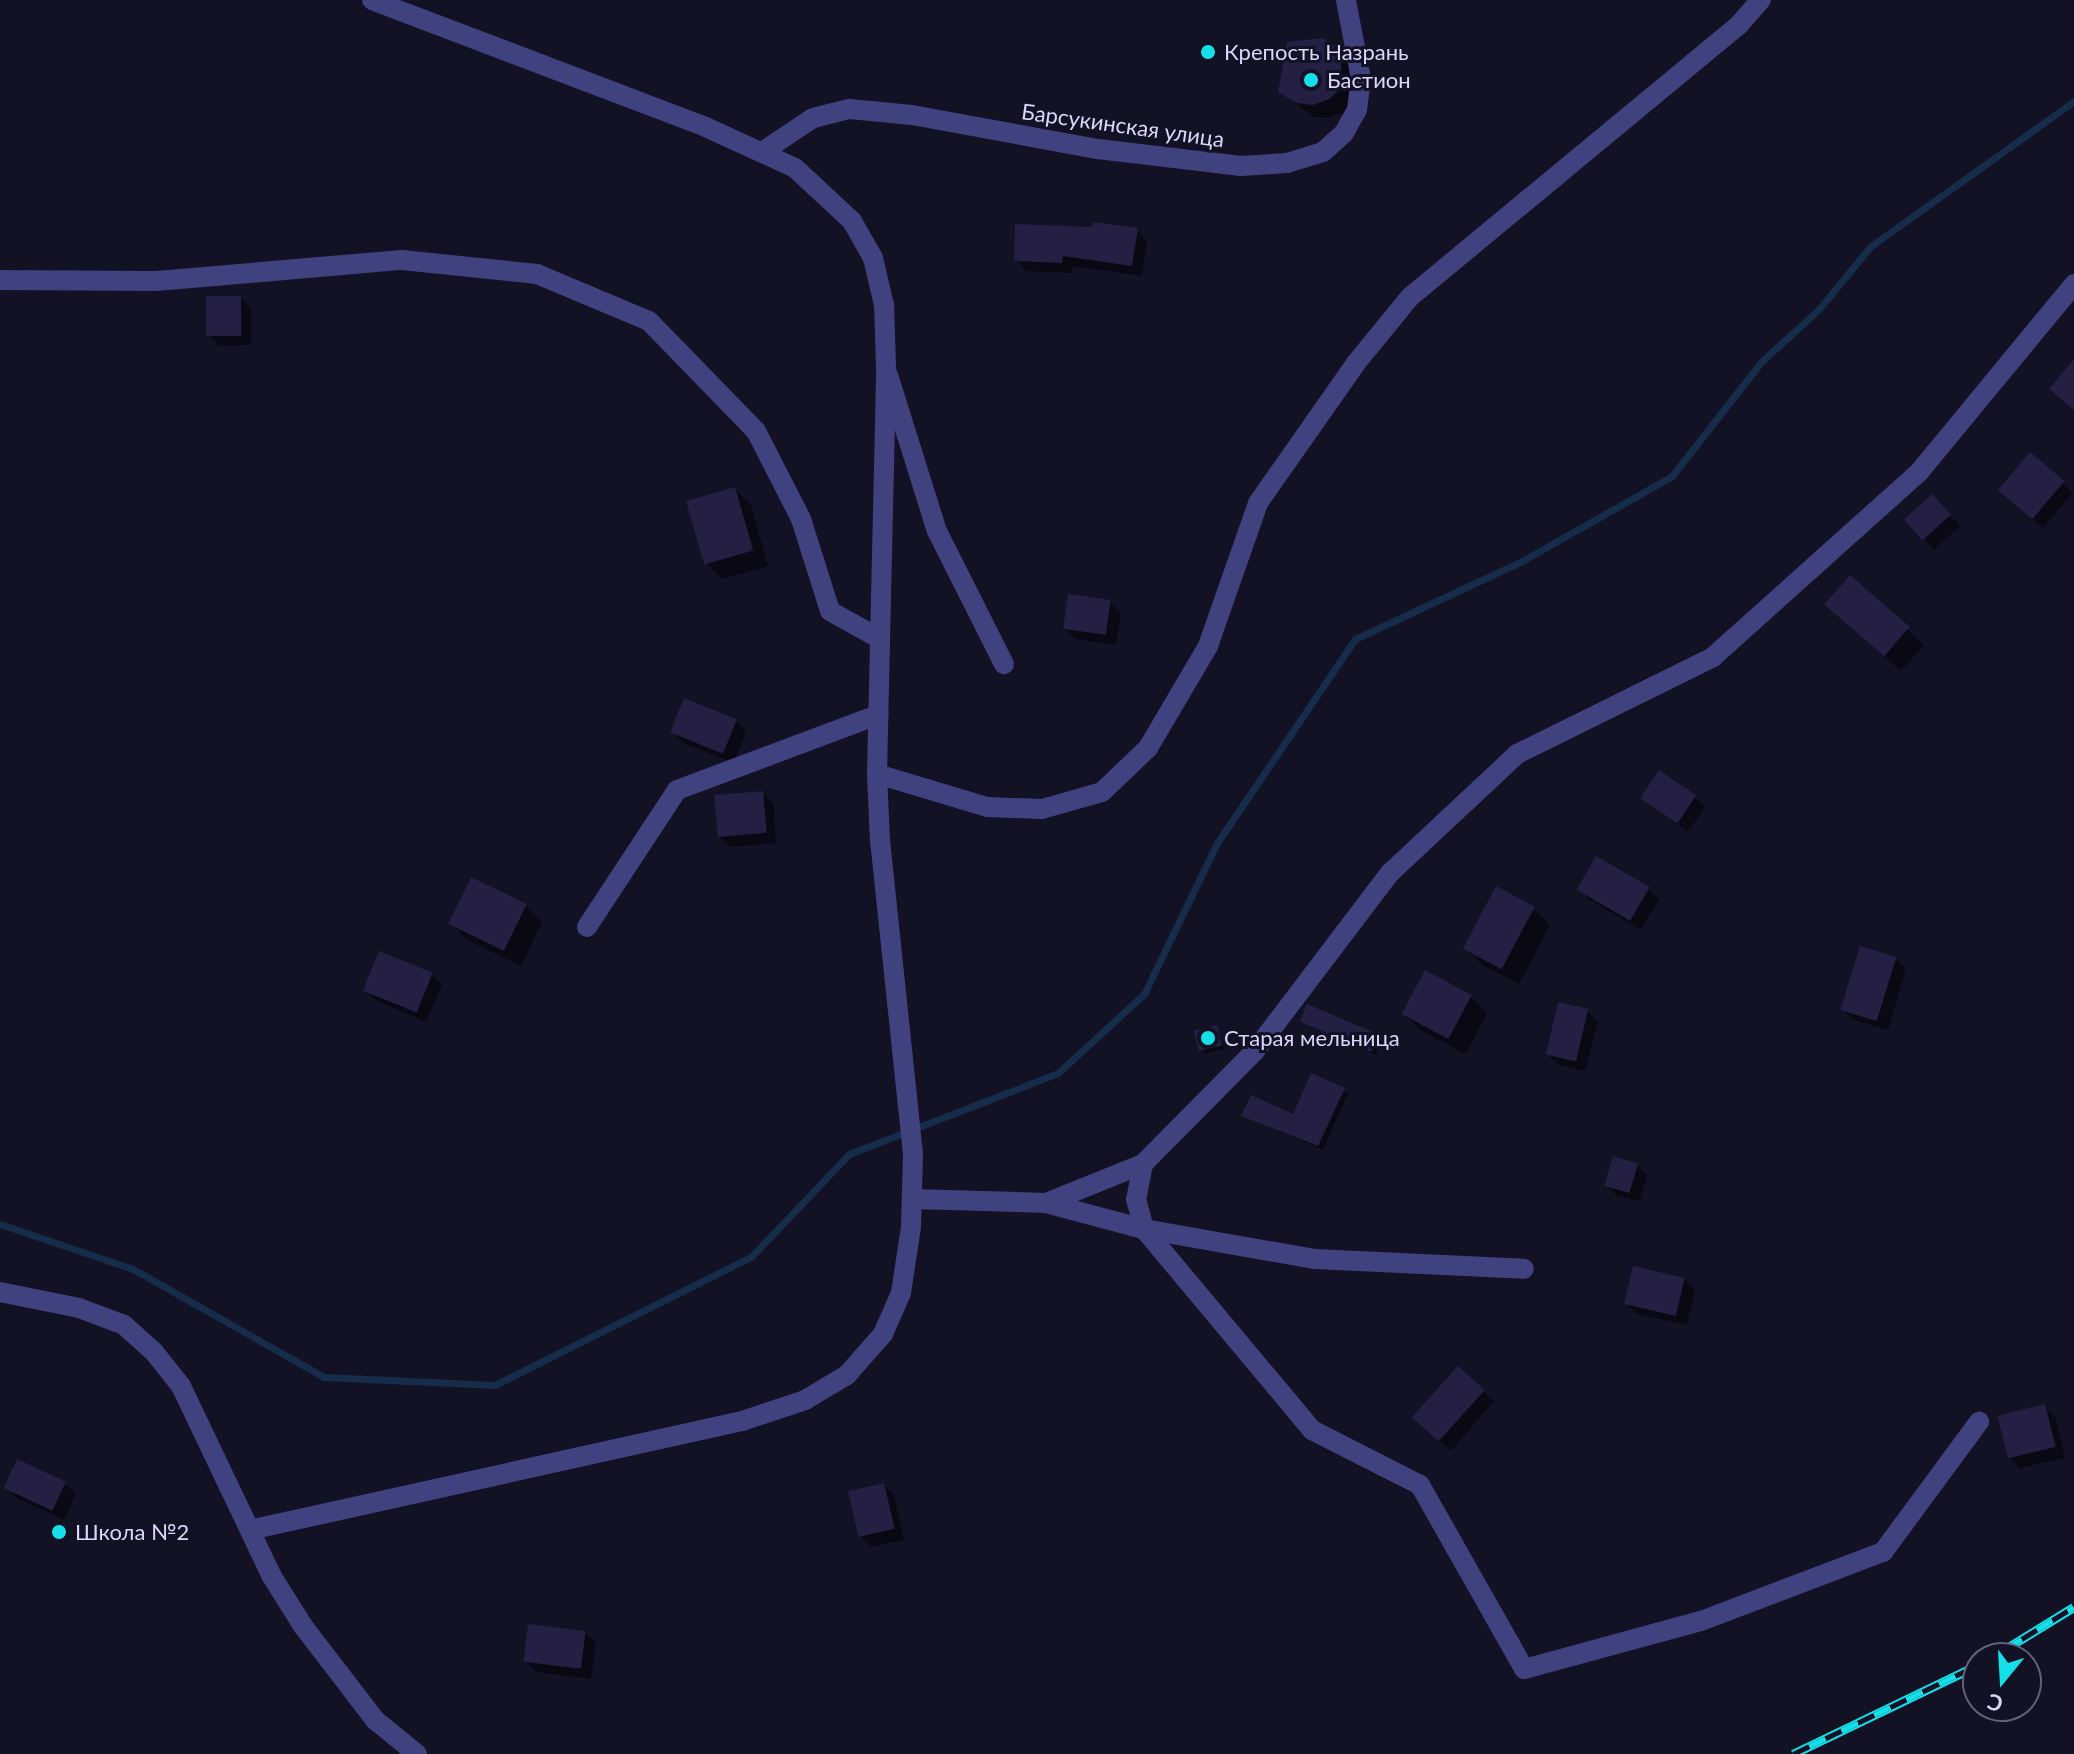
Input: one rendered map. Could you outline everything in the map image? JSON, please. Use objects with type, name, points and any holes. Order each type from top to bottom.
[{"type":"street","points":[[250,1530],[742,1421],[805,1400],[847,1375],[883,1334],[901,1293],[913,1199],[913,1154],[880,841],[877,774],[886,367],[884,305],[873,258],[852,221],[795,168],[706,127],[372,0]]},
{"type":"street","name":"Барсукинская улица","points":[[762,152],[813,118],[850,109],[912,115],[1126,152],[1241,166],[1287,163],[1323,152],[1344,133],[1357,110],[1361,79],[1346,0]]},
{"type":"street","points":[[877,774],[987,807],[1042,809],[1102,792],[1148,748],[1208,646],[1258,503],[1356,363],[1410,297],[1738,26],[1761,0]]},
{"type":"street","points":[[0,280],[156,281],[402,260],[537,274],[649,321],[756,431],[801,519],[830,611],[880,639]]},
{"type":"street","points":[[1046,1203],[1143,1164],[1254,1052],[1402,862],[1517,754],[1713,657],[1920,471],[2074,284]]},
{"type":"street","points":[[886,367],[937,531],[1004,664]]},
{"type":"street","points":[[587,927],[677,790],[768,759],[878,715]]},
{"type":"street","points":[[1143,1164],[1136,1199],[1144,1229],[1312,1430],[1420,1485],[1524,1669],[1701,1621],[1883,1552],[1979,1422]]},
{"type":"street","points":[[913,1199],[1046,1203],[1144,1229],[1315,1259],[1524,1269]]},
{"type":"street","points":[[0,1292],[79,1308],[124,1325],[154,1352],[181,1386],[271,1575],[339,1677],[375,1720],[417,1754]]},
{"type":"building","name":"Бастион","points":[[1322,38],[1335,46],[1341,58],[1341,88],[1329,99],[1313,105],[1296,103],[1278,92],[1287,42]]},
{"type":"building","points":[[1093,222],[1138,228],[1132,266],[1063,256],[1062,263],[1014,261],[1015,224],[1092,227]]},
{"type":"building","points":[[206,296],[241,296],[241,336],[206,336]]},
{"type":"building","points":[[2074,359],[2074,410],[2049,389]]},
{"type":"building","points":[[2030,452],[2064,481],[2032,519],[1998,490]]},
{"type":"building","points":[[735,487],[753,550],[704,565],[686,501]]},
{"type":"building","points":[[1932,494],[1951,515],[1922,540],[1904,519]]},
{"type":"building","points":[[1850,575],[1910,627],[1884,656],[1824,604]]},
{"type":"building","points":[[1068,594],[1111,600],[1106,635],[1063,629]]},
{"type":"building","points":[[684,698],[737,719],[723,754],[670,732]]},
{"type":"building","points":[[1659,770],[1696,795],[1677,823],[1640,798]]},
{"type":"building","points":[[763,791],[767,833],[718,837],[714,795]]},
{"type":"building","points":[[1596,856],[1650,887],[1630,921],[1576,890]]},
{"type":"building","points":[[471,877],[527,904],[504,951],[448,924]]},
{"type":"building","points":[[1496,886],[1535,907],[1502,969],[1463,949]]},
{"type":"building","points":[[1860,946],[1896,957],[1877,1021],[1840,1010]]},
{"type":"building","points":[[379,951],[433,973],[417,1013],[363,991]]},
{"type":"building","points":[[1425,970],[1472,995],[1448,1039],[1402,1014]]},
{"type":"building","points":[[1558,1002],[1588,1009],[1576,1062],[1546,1055]]},
{"type":"building","points":[[1307,1004],[1379,1034],[1371,1052],[1300,1021]]},
{"type":"building","name":"Старая мельница","points":[[1217,1025],[1222,1045],[1199,1051],[1194,1031]]},
{"type":"building","points":[[1311,1073],[1345,1088],[1318,1146],[1241,1116],[1251,1095],[1293,1114]]},
{"type":"building","points":[[1613,1156],[1638,1163],[1629,1193],[1604,1186]]},
{"type":"building","points":[[1633,1266],[1685,1278],[1676,1316],[1624,1304]]},
{"type":"building","points":[[1458,1366],[1485,1390],[1439,1441],[1412,1417]]},
{"type":"building","points":[[2045,1404],[2056,1447],[2008,1459],[1997,1416]]},
{"type":"building","points":[[17,1459],[66,1482],[52,1511],[3,1488]]},
{"type":"building","points":[[884,1483],[895,1529],[859,1537],[848,1491]]},
{"type":"building","points":[[528,1624],[586,1631],[581,1669],[523,1662]]},
{"type":"waterway","points":[[0,1224],[133,1269],[324,1377],[495,1385],[751,1257],[849,1154],[1058,1073],[1144,994],[1217,843],[1355,639],[1522,561],[1672,476],[1761,362],[1819,309],[1871,246],[2074,101]]},
{"type":"railway","points":[[2017,1642],[2074,1607]]},
{"type":"railway","points":[[1793,1754],[1962,1673]]},
{"type":"place","name":"Крепость Назрань","points":[[1208,52]]},
{"type":"place","name":"Бастион","points":[[1311,80]]},
{"type":"place","name":"Старая мельница","points":[[1208,1038]]},
{"type":"place","name":"Школа №2","points":[[59,1532]]}]
